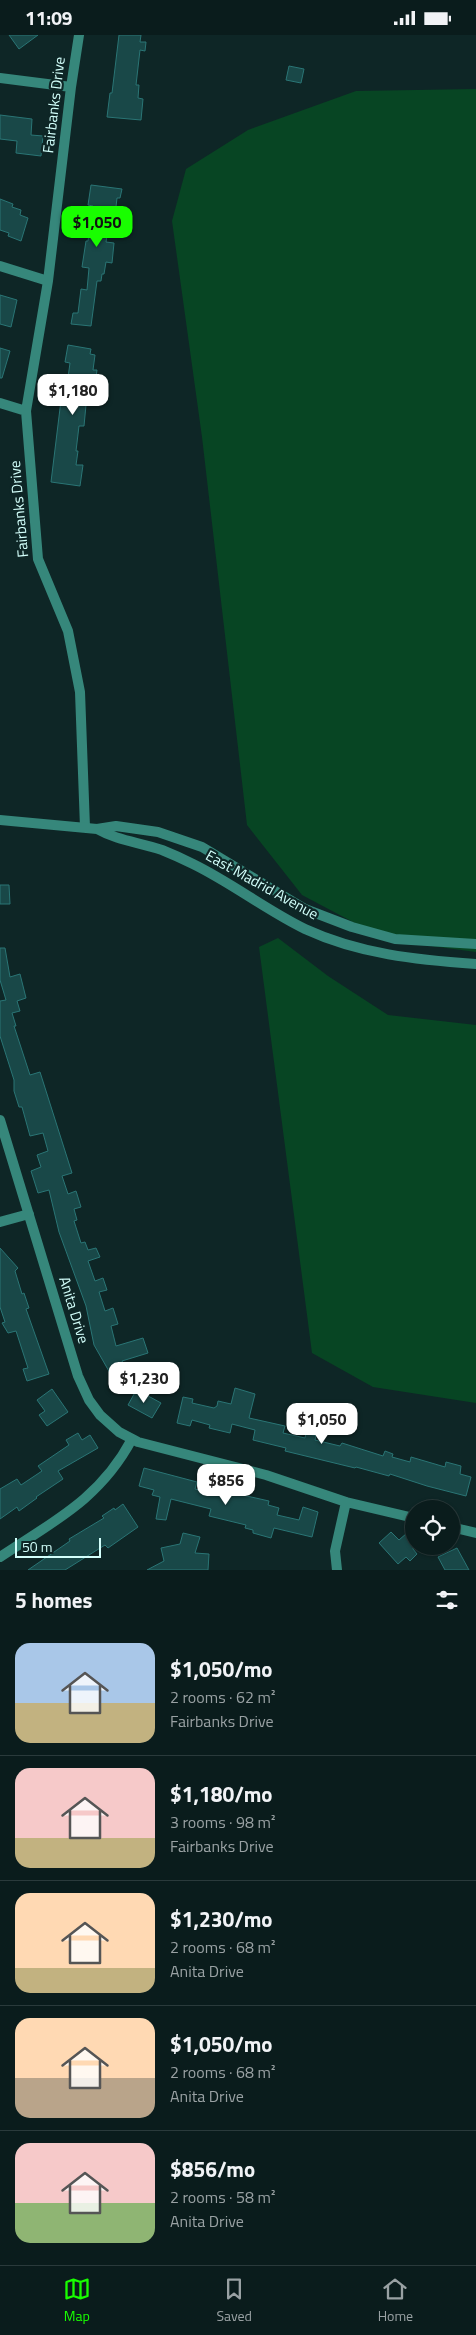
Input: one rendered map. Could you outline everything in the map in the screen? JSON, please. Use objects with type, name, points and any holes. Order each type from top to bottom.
[{"type":"street","name":"Fairbanks Drive","points":[[79,35],[48,281],[26,411],[38,559],[68,631],[80,692],[84,827]]},
{"type":"street","points":[[0,78],[71,87]]},
{"type":"street","points":[[0,266],[48,281]]},
{"type":"street","points":[[0,403],[26,411]]},
{"type":"street","name":"East Madrid Avenue","points":[[0,820],[97,829],[116,826],[158,832],[202,847],[305,909],[352,927],[396,939],[476,944]]},
{"type":"street","name":"East Madrid Avenue","points":[[97,829],[112,838],[161,850],[192,864],[233,885],[305,928],[348,945],[391,956],[476,964]]},
{"type":"street","name":"Anita Drive","points":[[0,1120],[85,1392],[100,1415],[119,1432],[132,1439],[266,1475],[346,1503],[405,1516]]},
{"type":"street","points":[[0,1223],[29,1214]]},
{"type":"street","points":[[0,1557],[80,1504],[105,1481],[132,1439]]},
{"type":"street","points":[[336,1570],[335,1551],[346,1503]]},
{"type":"street","points":[[460,1529],[476,1533]]},
{"type":"shaded area","points":[[476,89],[476,952],[387,940],[302,895],[247,825],[202,437],[172,221],[186,169],[248,130],[356,91]]},
{"type":"shaded area","points":[[278,938],[328,976],[388,1015],[476,1025],[476,1403],[373,1387],[312,1353],[259,947]]},
{"type":"building","points":[[9,35],[38,35],[19,49]]},
{"type":"building","points":[[119,35],[141,35],[140,42],[146,42],[145,51],[140,50],[136,85],[139,85],[138,98],[143,99],[141,120],[107,117]]},
{"type":"building","points":[[289,66],[304,69],[301,83],[286,80]]},
{"type":"building","points":[[0,115],[32,119],[31,135],[43,136],[41,156],[16,153],[17,141],[0,139]]},
{"type":"building","points":[[91,185],[122,189],[120,198],[117,198],[114,224],[109,223],[106,242],[114,243],[112,263],[106,262],[101,281],[97,281],[91,326],[71,324],[73,313],[78,313],[81,289],[87,290],[89,268],[82,267],[93,206],[88,205]]},
{"type":"building","points":[[0,199],[13,204],[12,207],[21,210],[20,215],[28,218],[21,241],[8,236],[9,233],[0,230]]},
{"type":"building","points":[[0,295],[17,300],[11,327],[0,324]]},
{"type":"building","points":[[68,345],[91,349],[90,354],[95,355],[93,370],[97,370],[95,385],[88,384],[84,426],[79,426],[76,465],[83,465],[80,486],[51,482],[62,392],[66,392],[70,363],[65,362]]},
{"type":"building","points":[[0,348],[10,351],[2,378],[0,378]]},
{"type":"building","points":[[0,885],[9,885],[10,904],[0,904]]},
{"type":"building","points":[[0,948],[5,948],[10,977],[20,974],[26,998],[17,1001],[20,1011],[12,1013],[16,1026],[14,1026],[30,1075],[40,1072],[72,1173],[62,1176],[68,1194],[76,1191],[81,1207],[74,1209],[77,1220],[74,1221],[81,1243],[85,1242],[88,1250],[96,1248],[100,1257],[88,1261],[95,1281],[103,1278],[107,1290],[99,1292],[105,1311],[113,1308],[118,1324],[111,1326],[116,1346],[143,1338],[148,1353],[122,1361],[129,1373],[123,1376],[110,1373],[94,1345],[86,1306],[59,1232],[49,1190],[38,1193],[31,1171],[41,1167],[37,1155],[48,1151],[43,1133],[30,1136],[22,1107],[19,1107],[14,1091],[14,1080],[0,1036],[0,1001],[6,1000],[0,980]]},
{"type":"building","points":[[0,1248],[18,1268],[15,1271],[22,1294],[24,1293],[29,1308],[26,1309],[49,1374],[27,1381],[23,1369],[28,1368],[16,1331],[8,1333],[2,1323],[5,1322],[0,1307]]},
{"type":"building","points":[[162,1373],[175,1376],[171,1389],[159,1386]]},
{"type":"building","points":[[138,1387],[139,1391],[161,1403],[152,1418],[128,1405]]},
{"type":"building","points":[[235,1388],[255,1394],[249,1418],[285,1426],[283,1433],[305,1438],[306,1433],[316,1436],[315,1440],[340,1446],[342,1443],[383,1456],[385,1451],[393,1454],[392,1457],[410,1462],[411,1457],[445,1467],[446,1462],[461,1466],[460,1474],[471,1477],[466,1496],[390,1474],[389,1476],[285,1451],[286,1448],[253,1440],[255,1430],[232,1424],[230,1433],[209,1428],[210,1425],[192,1420],[190,1426],[177,1423],[183,1397],[193,1399],[192,1403],[214,1408],[217,1406],[218,1401],[231,1404]]},
{"type":"building","points":[[52,1389],[68,1412],[47,1426],[39,1415],[45,1411],[37,1400]]},
{"type":"building","points":[[78,1433],[82,1440],[90,1435],[98,1448],[58,1471],[63,1479],[19,1511],[17,1507],[0,1519],[0,1489],[17,1479],[21,1485],[42,1471],[38,1466],[69,1445],[66,1440]]},
{"type":"building","points":[[144,1468],[197,1482],[195,1489],[215,1494],[215,1492],[228,1495],[229,1492],[269,1501],[268,1505],[279,1508],[277,1515],[299,1520],[303,1507],[318,1512],[312,1537],[274,1528],[271,1538],[253,1533],[253,1530],[245,1528],[246,1525],[209,1516],[211,1509],[171,1499],[166,1520],[156,1519],[160,1497],[152,1495],[154,1490],[139,1486]]},
{"type":"building","points":[[123,1504],[138,1527],[108,1548],[105,1545],[65,1570],[28,1570],[70,1541],[69,1539],[104,1518],[102,1516]]},
{"type":"building","points":[[391,1532],[399,1540],[405,1535],[405,1555],[416,1555],[410,1561],[406,1557],[398,1564],[379,1543]]},
{"type":"building","points":[[183,1533],[200,1537],[195,1553],[209,1554],[208,1570],[147,1570],[164,1561],[161,1548],[180,1544]]},
{"type":"building","points":[[460,1554],[469,1570],[445,1570],[438,1557]]}]
